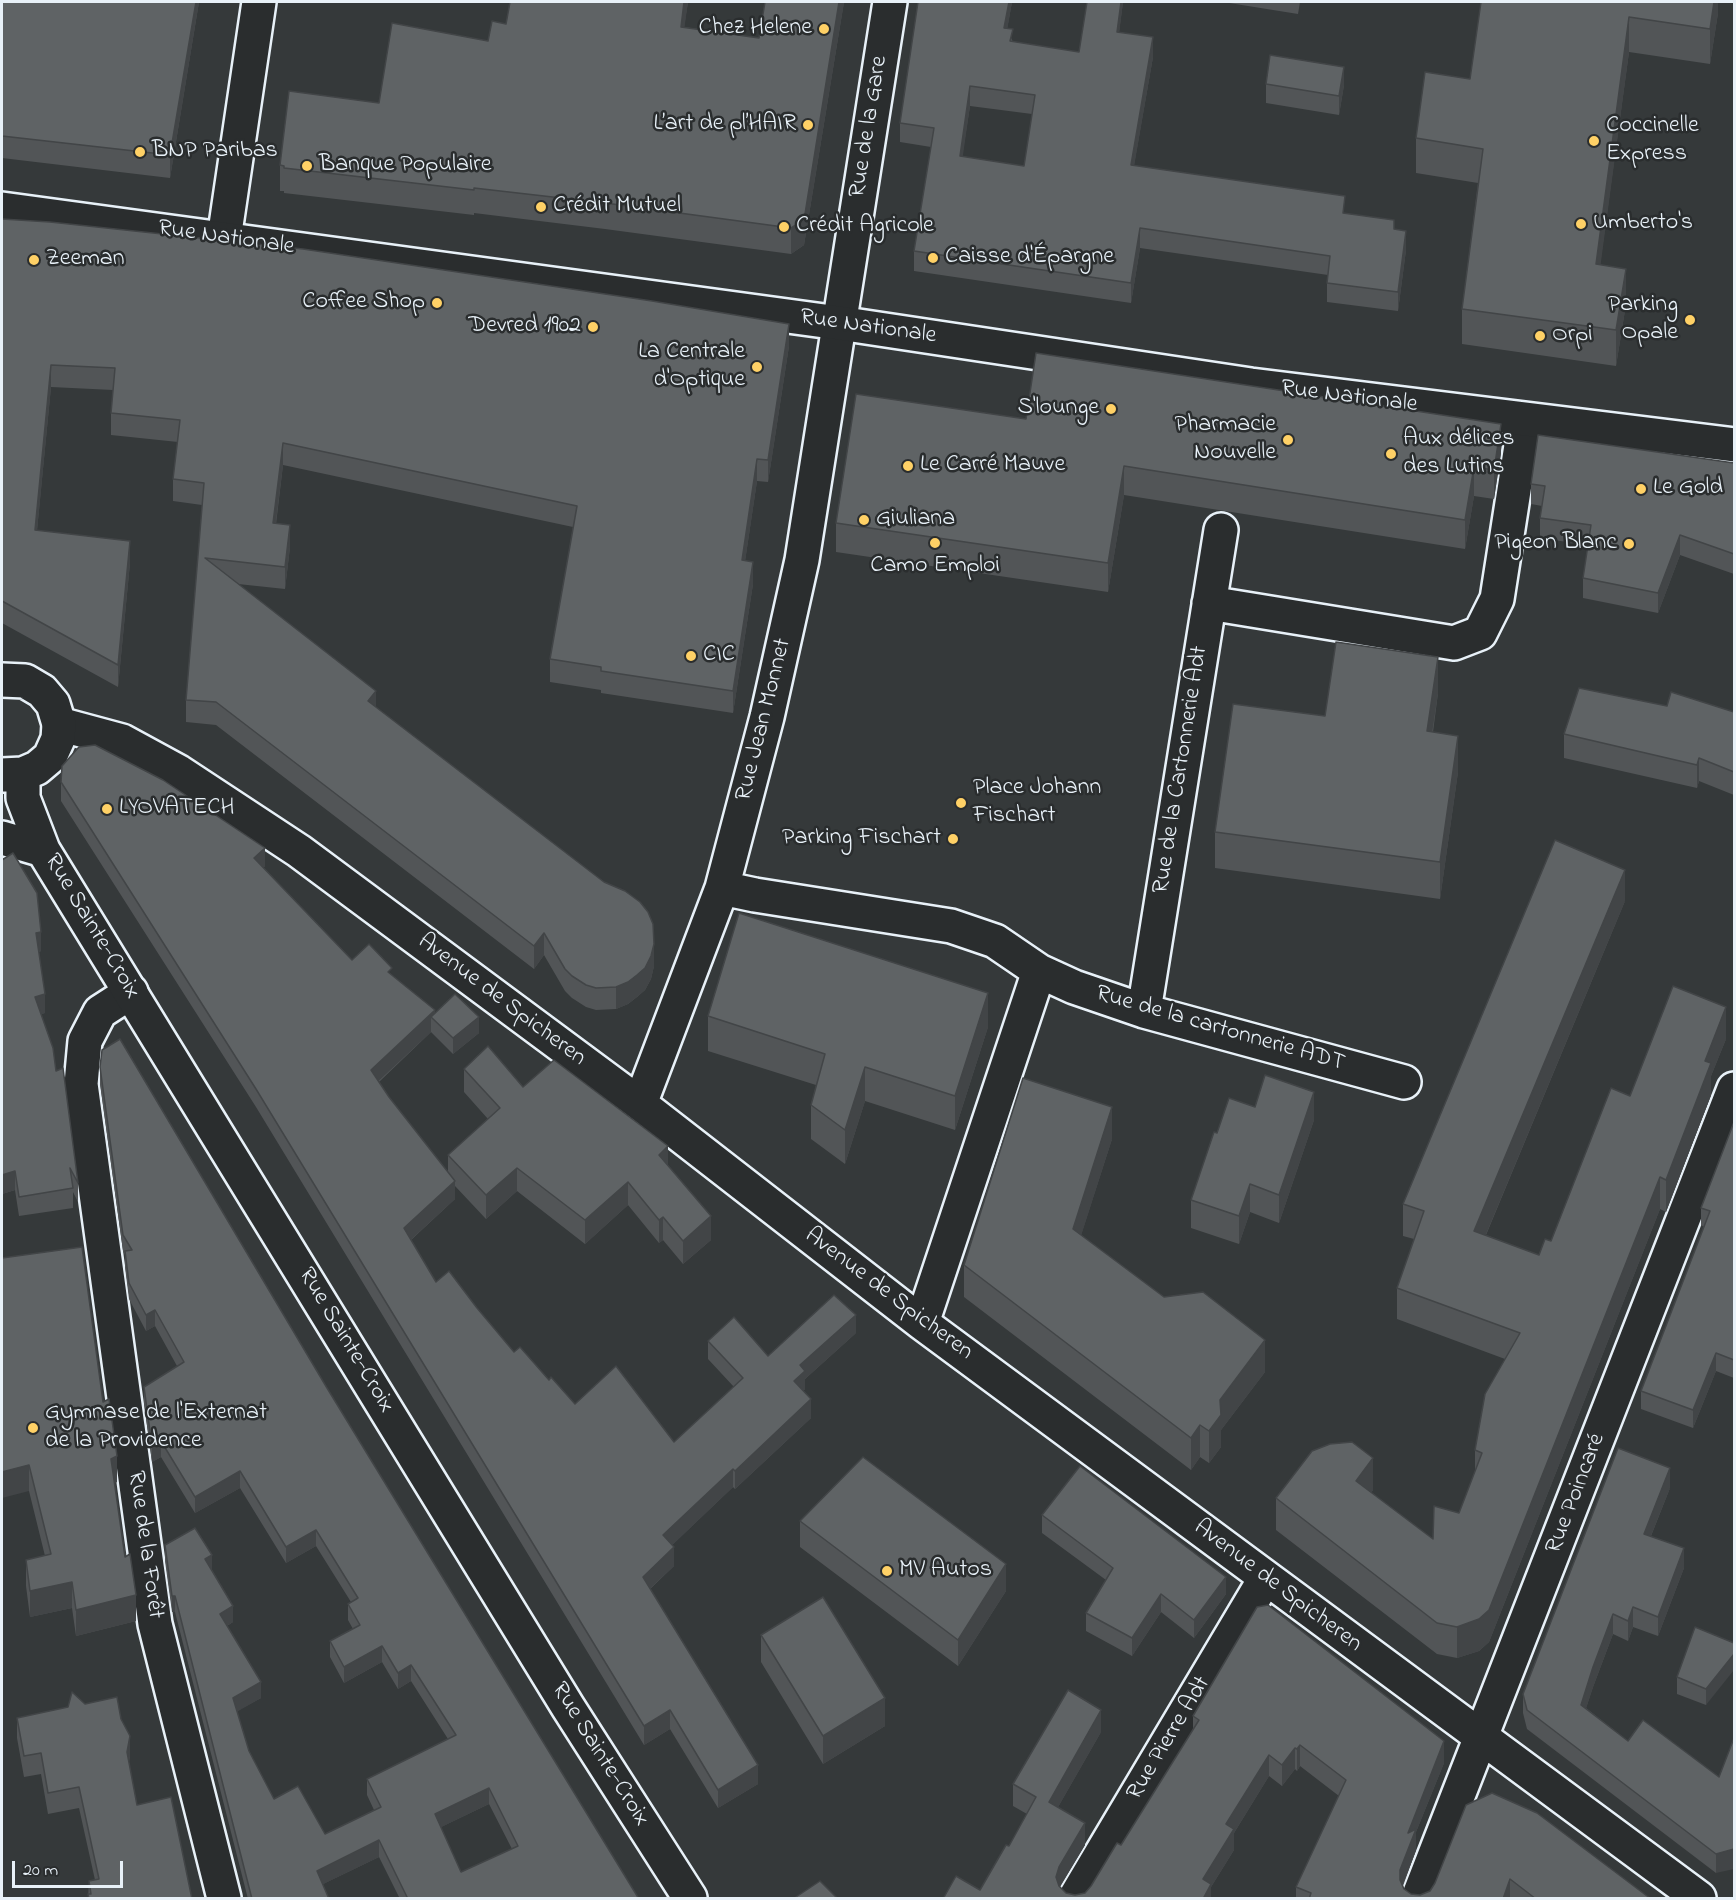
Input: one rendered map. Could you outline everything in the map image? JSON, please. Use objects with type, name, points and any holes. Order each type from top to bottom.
[{"type":"street","points":[[224,239],[259,2]]},
{"type":"street","name":"Rue de la Gare","points":[[839,323],[890,2]]},
{"type":"street","name":"Rue Nationale","points":[[2,209],[839,323],[1251,385],[1734,445]]},
{"type":"street","name":"Rue Jean Monnet","points":[[640,1104],[722,888],[767,717],[802,560],[839,323]]},
{"type":"street","points":[[1209,603],[1454,643],[1480,633],[1497,599],[1525,420]]},
{"type":"street","name":"Rue de la Cartonnerie Adt","points":[[1144,1011],[1221,530]]},
{"type":"street","points":[[2,680],[25,681],[42,691],[53,704],[59,724],[58,739],[50,757],[37,768],[12,775]]},
{"type":"street","name":"Avenue de Spicheren","points":[[59,724],[122,741],[179,772],[299,851],[640,1104],[922,1323],[1699,1899]]},
{"type":"street","name":"Rue Sainte-Croix","points":[[12,775],[43,850],[568,1707],[690,1899]]},
{"type":"street","points":[[2,838],[43,850]]},
{"type":"street","name":"Rue de la cartonnerie ADT","points":[[722,888],[951,926],[995,941],[1039,971],[1074,987],[1144,1011],[1404,1082]]},
{"type":"street","points":[[922,1323],[1039,971]]},
{"type":"street","name":"Rue de la Forêt","points":[[131,992],[100,1012],[86,1041],[81,1084],[155,1624],[224,1899]]},
{"type":"street","name":"Rue Poincaré","points":[[1418,1899],[1734,1089]]},
{"type":"street","name":"Rue Pierre Adt","points":[[1075,1899],[1266,1579]]},
{"type":"building","points":[[2,2],[196,2],[170,155],[2,136]]},
{"type":"building","points":[[510,2],[684,2],[681,27],[759,38],[765,2],[839,2],[804,220],[791,228],[605,203],[284,168],[280,165],[289,91],[379,103],[392,23],[488,41],[492,21],[506,24]]},
{"type":"building","points":[[918,2],[1009,2],[1004,28],[1013,29],[1010,41],[1079,52],[1087,2],[1121,2],[1117,32],[1153,37],[1131,165],[1345,196],[1343,213],[1394,220],[1394,229],[1406,231],[1398,292],[1327,283],[1330,256],[1140,228],[1131,283],[914,251],[934,128],[900,123]],"holes":[[[970,86],[1035,95],[1024,166],[960,156]]]},
{"type":"building","points":[[1481,2],[1714,2],[1710,29],[1629,17],[1596,264],[1626,269],[1616,330],[1462,309],[1483,149],[1416,138],[1425,72],[1470,79]]},
{"type":"building","points":[[1270,55],[1344,67],[1339,96],[1266,84]]},
{"type":"building","points":[[2,219],[303,249],[652,301],[789,324],[768,460],[757,459],[742,560],[753,562],[733,691],[601,671],[601,667],[550,659],[577,506],[283,443],[273,523],[290,525],[285,567],[205,558],[376,691],[368,701],[604,882],[625,891],[640,902],[648,912],[653,924],[654,944],[645,968],[637,975],[616,987],[596,988],[586,985],[565,969],[544,933],[534,946],[216,702],[186,700],[204,483],[173,479],[180,420],[111,413],[115,368],[51,365],[35,530],[130,541],[118,665],[2,601]]},
{"type":"building","points":[[1036,353],[1501,424],[1494,470],[1474,467],[1465,520],[1124,466],[1108,563],[836,523],[856,394],[1026,419]]},
{"type":"building","points":[[1538,435],[1734,463],[1734,554],[1680,535],[1658,593],[1583,578],[1591,525],[1540,518],[1545,486],[1531,484]]},
{"type":"building","points":[[1336,642],[1438,657],[1427,731],[1458,736],[1440,862],[1215,832],[1233,704],[1325,716]]},
{"type":"building","points":[[1579,688],[1667,706],[1671,692],[1734,712],[1734,772],[1699,758],[1697,765],[1564,734]]},
{"type":"building","points":[[95,745],[163,780],[265,848],[254,858],[352,960],[369,944],[392,968],[388,972],[435,1010],[371,1070],[389,1097],[455,1181],[404,1228],[436,1282],[449,1271],[514,1352],[520,1347],[549,1380],[551,1377],[575,1404],[616,1366],[674,1442],[743,1378],[708,1341],[734,1317],[768,1356],[834,1295],[856,1315],[800,1365],[805,1371],[794,1381],[811,1399],[663,1535],[674,1547],[643,1577],[758,1765],[718,1790],[670,1710],[644,1726],[256,1089],[61,782],[62,766],[79,747]]},
{"type":"building","points":[[1555,840],[1625,870],[1474,1231],[1539,1255],[1545,1239],[1551,1241],[1611,1088],[1630,1096],[1673,986],[1726,1007],[1705,1061],[1711,1063],[1666,1180],[1660,1177],[1489,1610],[1479,1619],[1457,1627],[1437,1623],[1276,1498],[1312,1451],[1330,1444],[1352,1442],[1373,1458],[1356,1481],[1433,1539],[1434,1506],[1459,1513],[1482,1453],[1475,1450],[1485,1394],[1520,1333],[1397,1288],[1424,1211],[1403,1204]]},
{"type":"building","points":[[13,853],[37,893],[41,932],[36,933],[45,994],[35,997],[53,1048],[56,1071],[63,1068],[78,1183],[70,1168],[73,1188],[19,1197],[15,1171],[2,1175],[2,860]]},
{"type":"building","points":[[739,913],[988,993],[955,1096],[865,1067],[845,1130],[811,1105],[825,1054],[708,1016]]},
{"type":"building","points":[[455,994],[479,1017],[453,1038],[431,1017]]},
{"type":"building","points":[[120,1039],[327,1388],[639,1899],[408,1899],[379,1840],[317,1871],[329,1899],[252,1899],[175,1596],[172,1596],[165,1545],[195,1528],[212,1555],[205,1559],[233,1606],[220,1614],[261,1682],[233,1698],[249,1751],[274,1799],[298,1786],[325,1834],[381,1807],[367,1779],[456,1735],[411,1665],[398,1673],[382,1646],[344,1667],[330,1641],[360,1625],[348,1604],[358,1598],[316,1530],[286,1547],[240,1471],[195,1497],[161,1441],[152,1446],[144,1387],[184,1362],[155,1310],[146,1315],[129,1283],[125,1251],[132,1250],[123,1235],[100,1067],[102,1050]],"holes":[[[489,1788],[518,1846],[461,1872],[435,1814]]]},
{"type":"building","points":[[488,1046],[523,1087],[554,1060],[668,1146],[659,1155],[711,1216],[683,1241],[663,1217],[659,1220],[628,1182],[585,1220],[517,1168],[486,1195],[448,1155],[500,1108],[464,1069]]},
{"type":"building","points":[[1265,1075],[1314,1092],[1279,1195],[1250,1184],[1239,1216],[1191,1200],[1214,1132],[1217,1133],[1229,1098],[1255,1107]]},
{"type":"building","points":[[1023,1078],[1112,1107],[1073,1229],[1164,1297],[1203,1292],[1265,1340],[1220,1400],[1221,1415],[1209,1431],[1200,1425],[1191,1438],[964,1265]]},
{"type":"building","points":[[1734,1122],[1734,1360],[1716,1353],[1693,1410],[1641,1391],[1710,1211],[1701,1208]]},
{"type":"building","points":[[82,1247],[103,1402],[109,1399],[117,1456],[111,1459],[125,1557],[130,1554],[136,1595],[76,1610],[72,1582],[30,1591],[26,1560],[51,1554],[29,1465],[2,1472],[2,1258]]},
{"type":"building","points":[[1618,1448],[1670,1468],[1644,1534],[1684,1548],[1658,1617],[1633,1607],[1628,1621],[1613,1614],[1581,1705],[1628,1741],[1643,1720],[1719,1777],[1734,1738],[1734,1849],[1716,1854],[1527,1710],[1523,1694]]},
{"type":"building","points":[[863,1457],[1006,1564],[958,1640],[800,1521]]},
{"type":"building","points":[[1080,1466],[1226,1577],[1194,1620],[1161,1594],[1132,1638],[1086,1613],[1113,1568],[1042,1515]]},
{"type":"building","points":[[823,1597],[885,1698],[823,1736],[761,1635]]},
{"type":"building","points":[[1268,1605],[1444,1741],[1408,1833],[1416,1829],[1400,1870],[1400,1880],[1404,1889],[1411,1894],[1420,1895],[1430,1891],[1466,1805],[1492,1793],[1537,1813],[1651,1899],[1536,1899],[1510,1879],[1503,1899],[1309,1899],[1311,1893],[1296,1887],[1346,1780],[1300,1745],[1282,1765],[1269,1755],[1226,1824],[1234,1829],[1203,1879],[1211,1884],[1204,1897],[1206,1899],[943,1899],[956,1876],[980,1890],[1006,1845],[1009,1846],[1036,1797],[1013,1784],[1068,1690],[1101,1710],[1049,1802],[1085,1823],[1059,1867],[1056,1877],[1059,1886],[1066,1893],[1075,1895],[1085,1893],[1117,1843],[1121,1845],[1199,1720],[1193,1716],[1257,1607]]},
{"type":"building","points":[[1695,1627],[1734,1643],[1734,1654],[1706,1689],[1677,1677]]},
{"type":"building","points":[[72,1692],[85,1704],[117,1697],[121,1719],[130,1736],[127,1752],[137,1805],[171,1797],[192,1899],[89,1899],[88,1894],[91,1894],[89,1881],[99,1879],[79,1787],[48,1793],[41,1753],[24,1756],[17,1718],[68,1707]]},
{"type":"building","points":[[820,1881],[838,1899],[793,1899]]},
{"type":"place","name":"Chez Helene","points":[[824,29]]},
{"type":"place","name":"L’art de pl’HAIR","points":[[808,125]]},
{"type":"place","name":"Coccinelle Express","points":[[1594,141]]},
{"type":"place","name":"BNP Paribas","points":[[140,152]]},
{"type":"place","name":"Banque Populaire","points":[[307,166]]},
{"type":"place","name":"Crédit Mutuel","points":[[541,207]]},
{"type":"place","name":"Umberto's","points":[[1581,224]]},
{"type":"place","name":"Crédit Agricole","points":[[784,227]]},
{"type":"place","name":"Caisse d'Épargne","points":[[933,258]]},
{"type":"place","name":"Zeeman","points":[[34,260]]},
{"type":"place","name":"Coffee Shop","points":[[437,303]]},
{"type":"place","name":"Parking Opale","points":[[1690,320]]},
{"type":"place","name":"Devred 1902","points":[[593,327]]},
{"type":"place","name":"Orpi","points":[[1540,336]]},
{"type":"place","name":"La Centrale d'Optique","points":[[757,367]]},
{"type":"place","name":"S'lounge","points":[[1111,409]]},
{"type":"place","name":"Pharmacie Nouvelle","points":[[1288,440]]},
{"type":"place","name":"Aux délices des Lutins","points":[[1391,454]]},
{"type":"place","name":"Le Carré Mauve","points":[[908,466]]},
{"type":"place","name":"Le Gold","points":[[1641,489]]},
{"type":"place","name":"Giuliana","points":[[864,520]]},
{"type":"place","name":"Camo Emploi","points":[[935,543]]},
{"type":"place","name":"Pigeon Blanc","points":[[1629,544]]},
{"type":"place","name":"CIC","points":[[691,656]]},
{"type":"place","name":"Place Johann Fischart","points":[[961,803]]},
{"type":"place","name":"LYOVATECH","points":[[107,809]]},
{"type":"place","name":"Parking Fischart","points":[[953,839]]},
{"type":"place","name":"Gymnase de l'Externat de la Providence","points":[[33,1428]]},
{"type":"place","name":"MV Autos","points":[[887,1571]]}]
